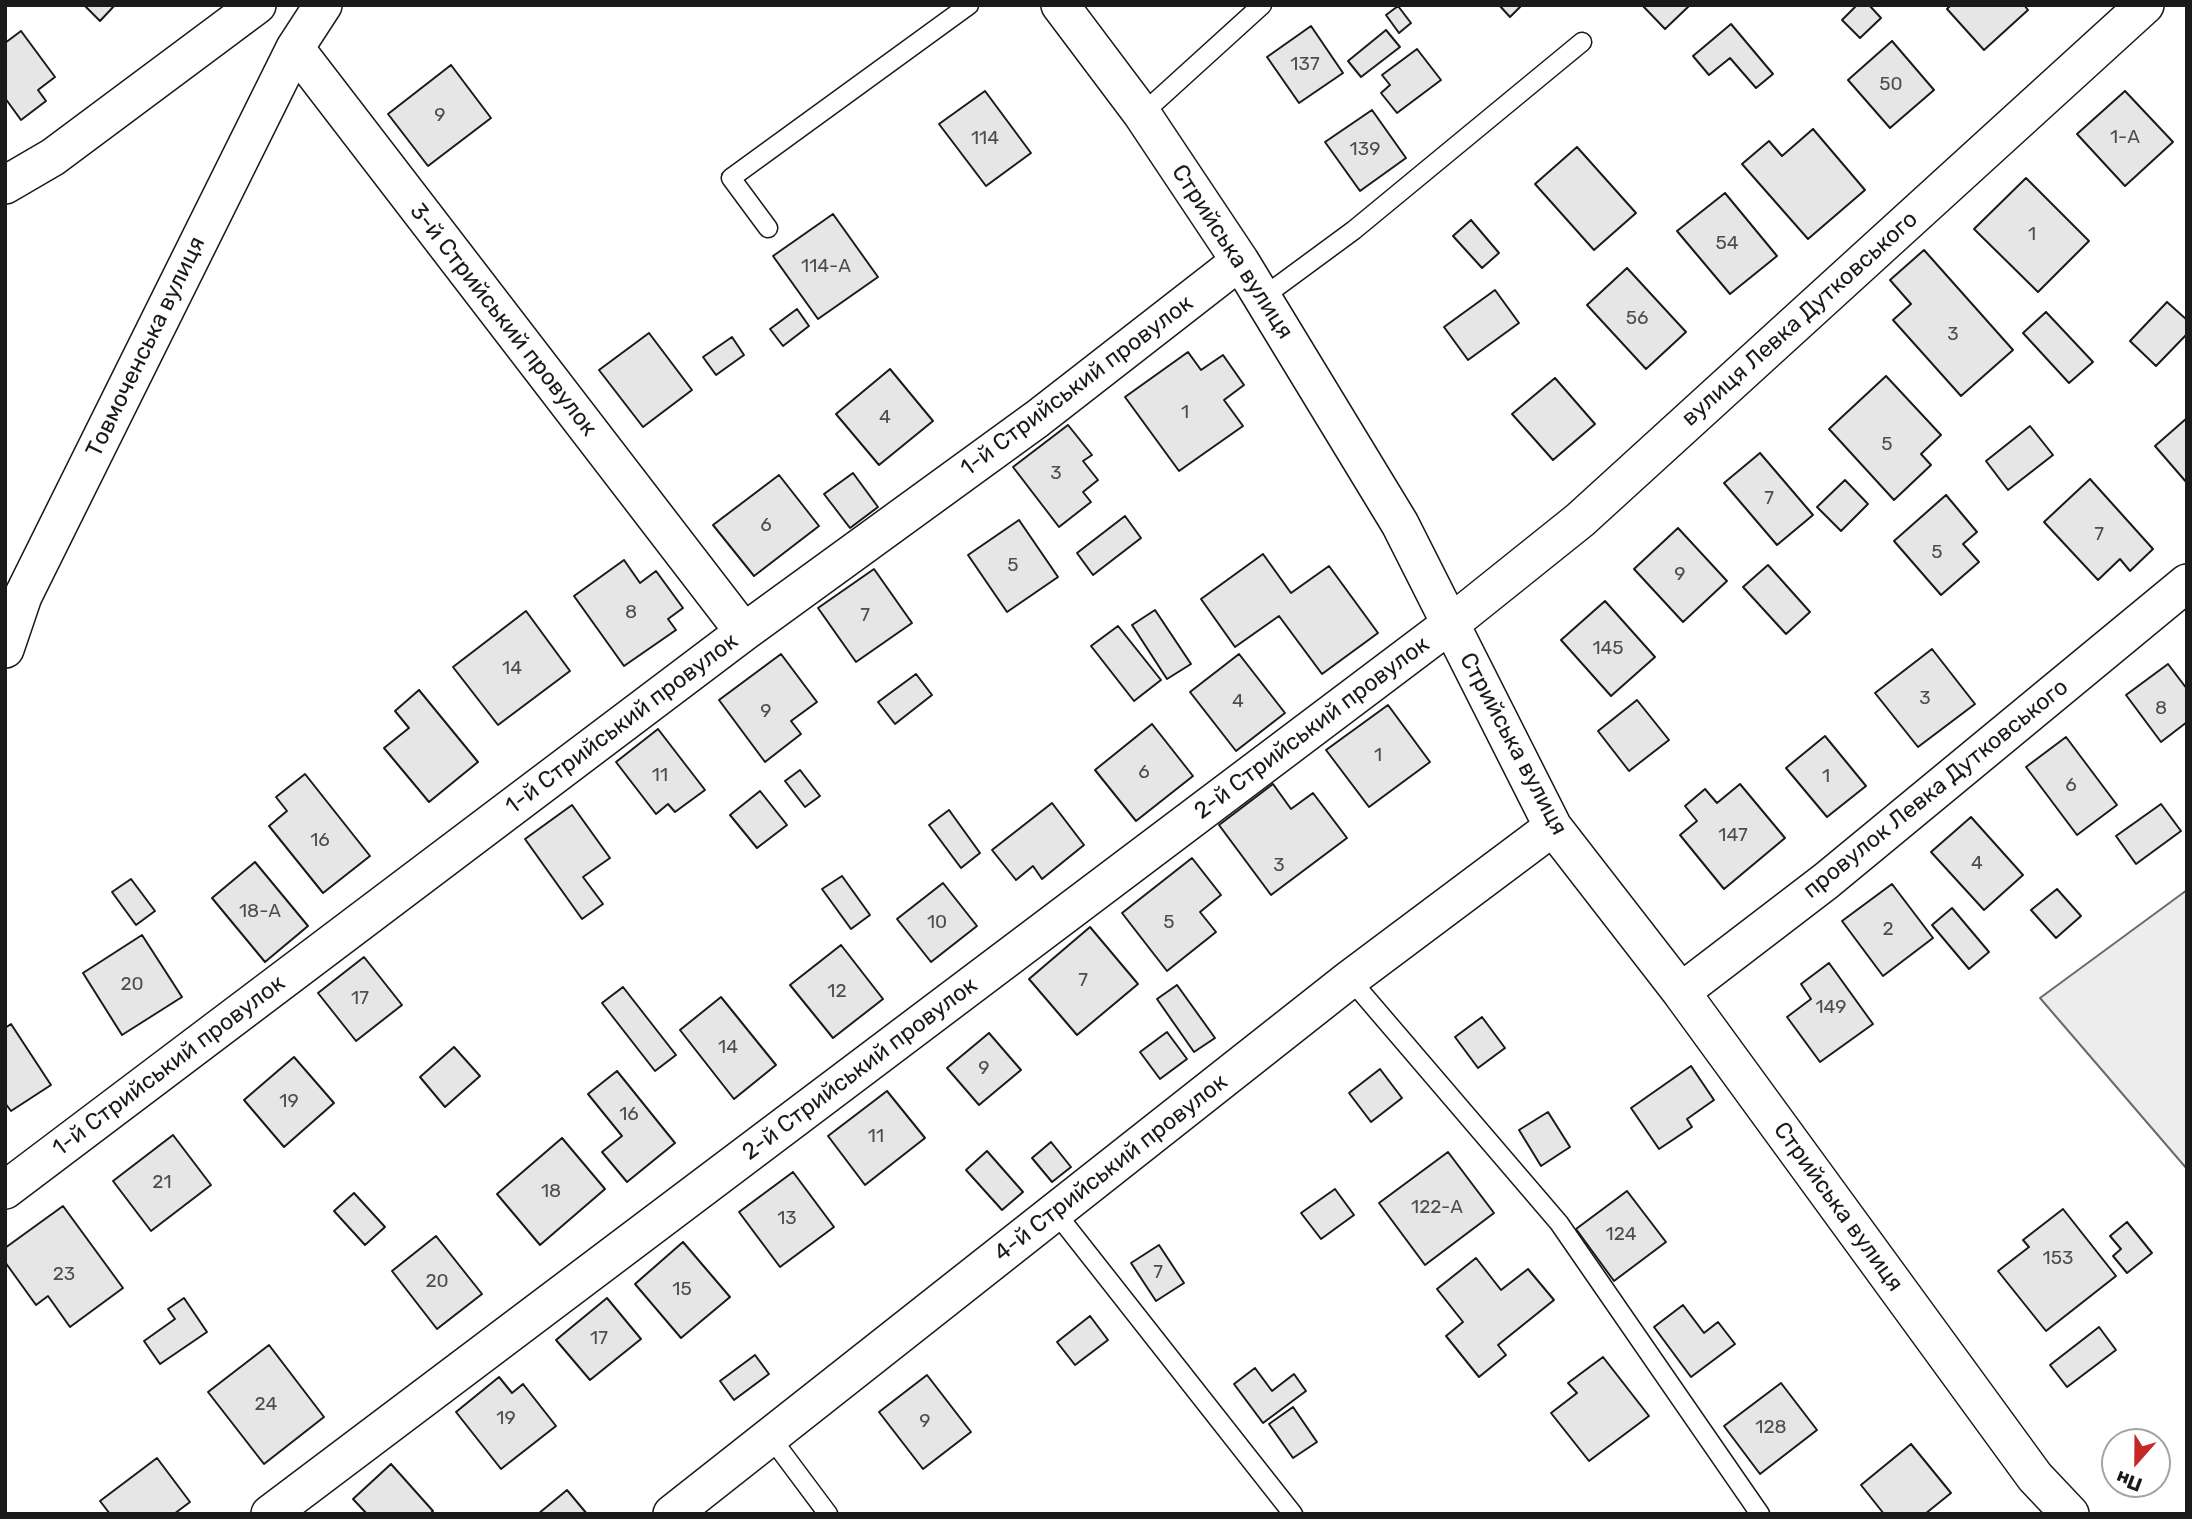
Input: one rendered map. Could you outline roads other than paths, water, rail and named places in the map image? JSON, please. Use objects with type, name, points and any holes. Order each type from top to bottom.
[{"type":"street","points":[[5,185],[53,158],[257,5]]},
{"type":"street","points":[[295,48],[323,5]]},
{"type":"street","name":"Стрийська вулиця","points":[[1060,5],[1143,114],[1240,261],[1400,524],[1553,827],[1681,992],[2035,1477],[2070,1514]]},
{"type":"street","name":"вулиця Левка Дутковського","points":[[1449,625],[1580,520],[2146,5]]},
{"type":"street","name":"3-й Стрийський провулок","points":[[295,48],[744,632]]},
{"type":"street","name":"Товмоченська вулиця","points":[[5,649],[23,596],[295,48]]},
{"type":"street","name":"1-й Стрийський провулок","points":[[5,1190],[744,632],[1037,419],[1240,261]]},
{"type":"street","name":"провулок Левка Дутковського","points":[[1681,992],[1826,881],[2187,583]]},
{"type":"street","name":"2-й Стрийський провулок","points":[[270,1514],[1449,625]]},
{"type":"street","name":"4-й Стрийський провулок","points":[[672,1514],[1350,979],[1553,827]]},
{"type":"lane","points":[[768,229],[732,178],[969,5]]},
{"type":"lane","points":[[1143,114],[1262,5]]},
{"type":"lane","points":[[1263,297],[1354,230],[1582,42]]},
{"type":"lane","points":[[1350,979],[1559,1223],[1760,1514]]},
{"type":"lane","points":[[1056,1213],[1293,1514]]},
{"type":"lane","points":[[769,1435],[828,1514]]}]
